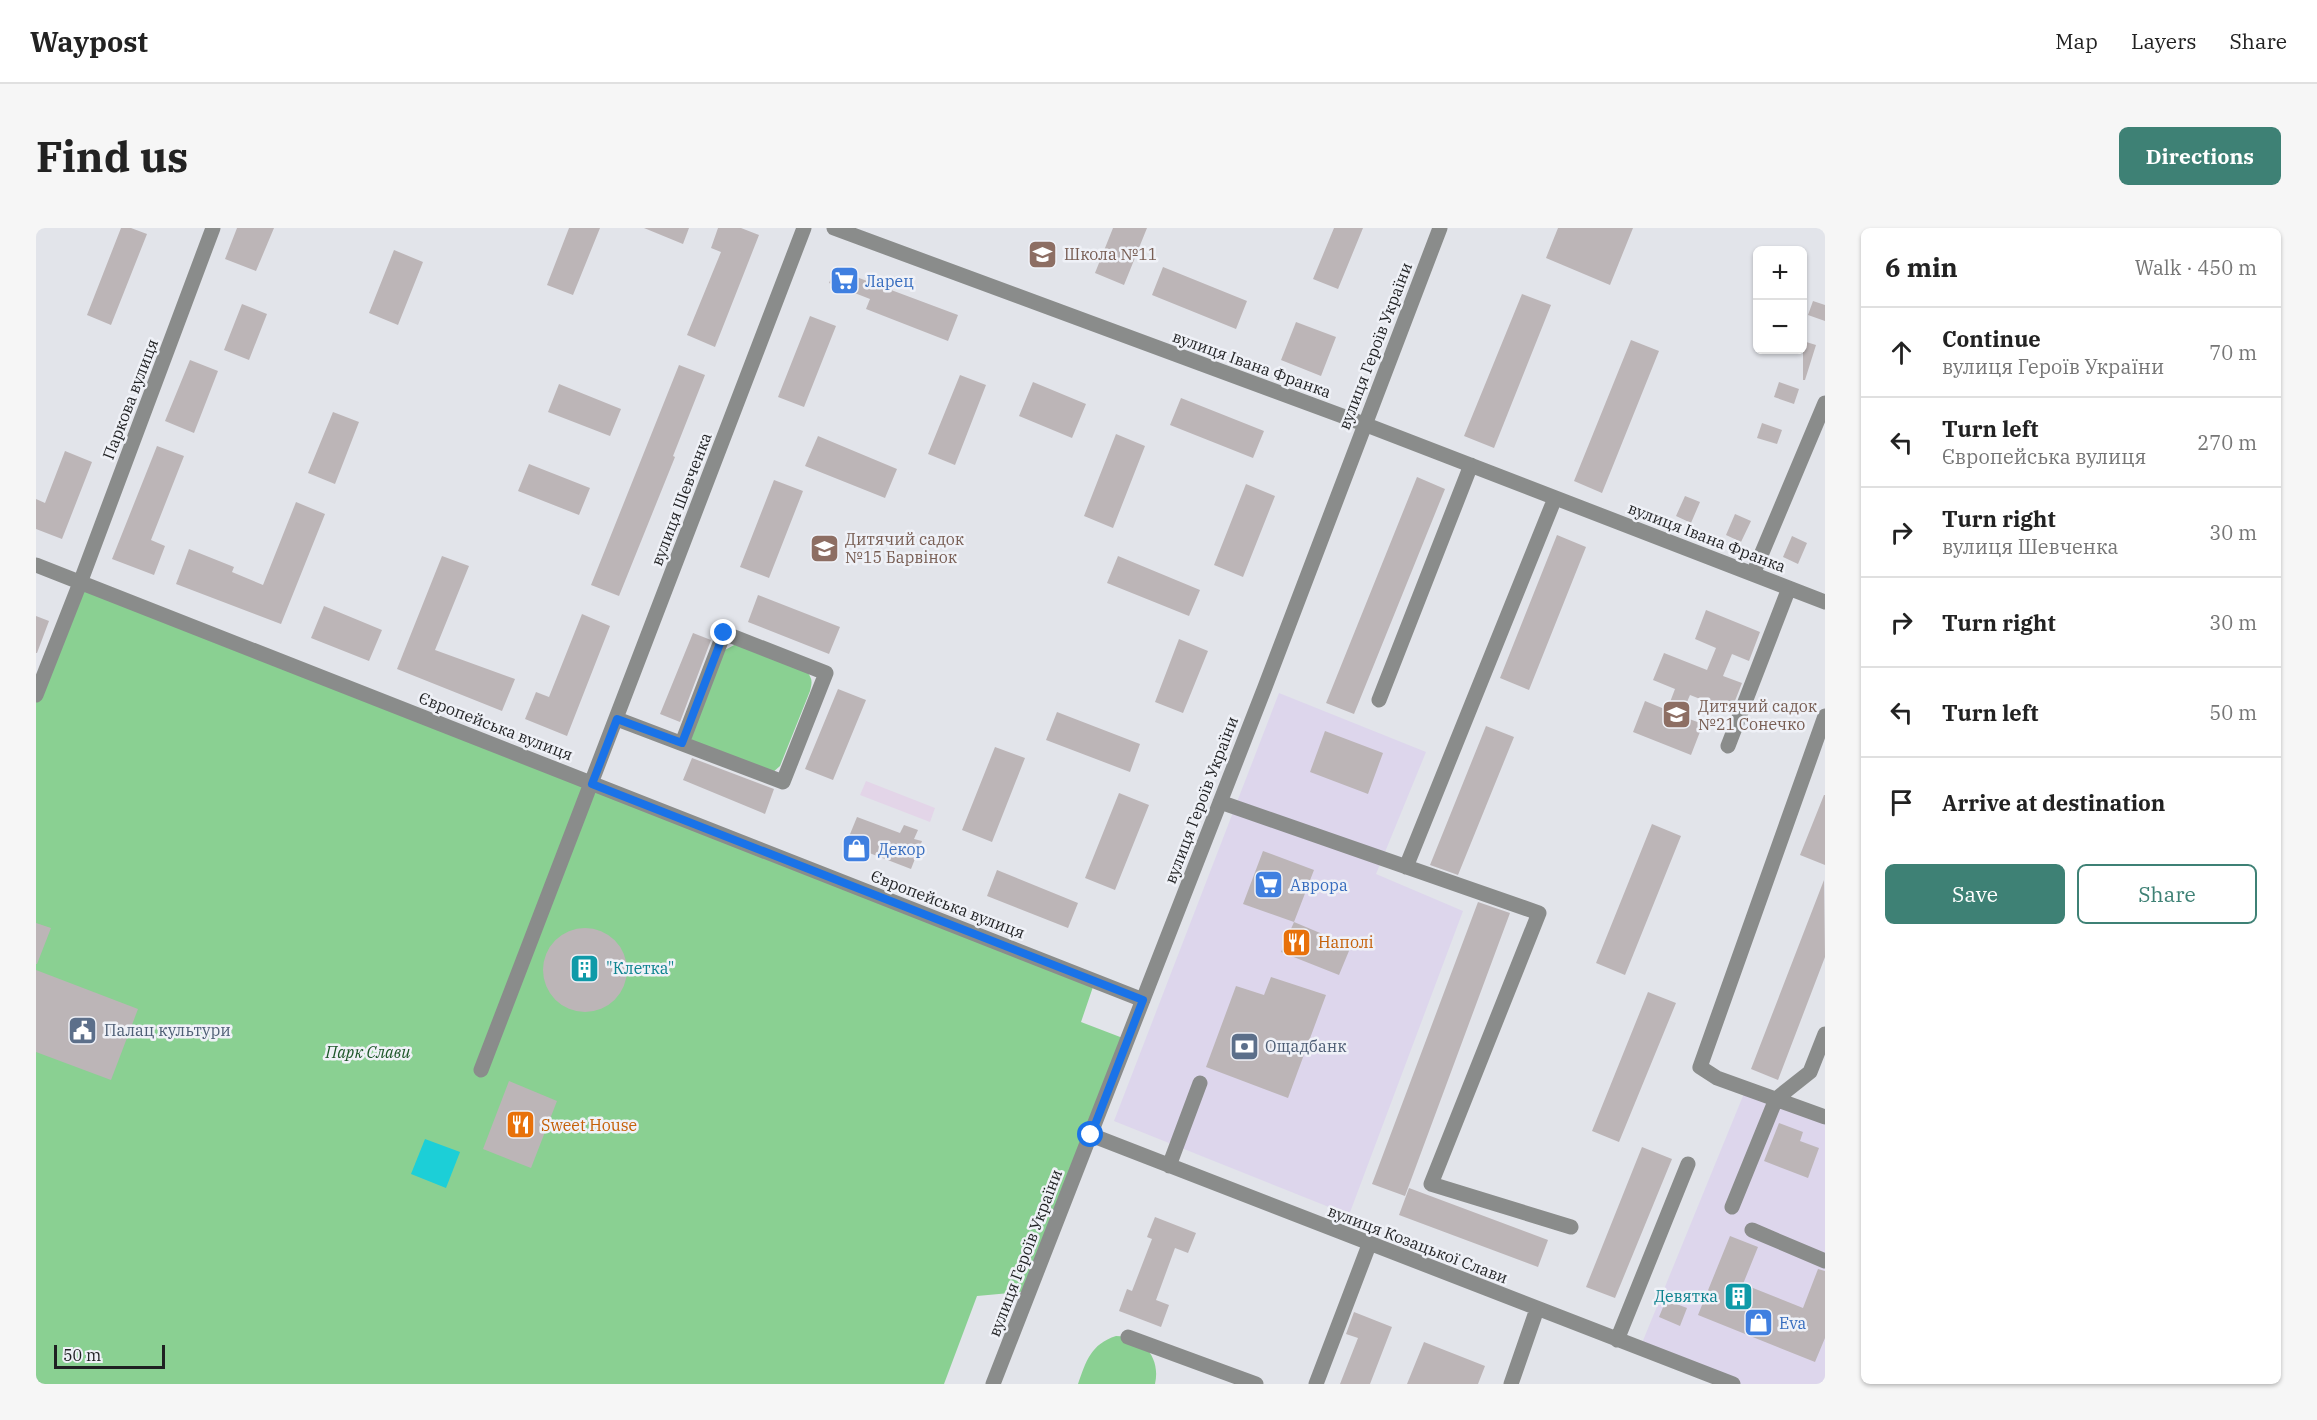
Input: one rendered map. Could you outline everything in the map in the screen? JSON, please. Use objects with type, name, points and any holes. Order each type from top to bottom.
[{"type":"street","name":"Паркова вулиця","points":[[36,695],[213,228]]},
{"type":"street","name":"вулиця Шевченка","points":[[482,1070],[804,228]]},
{"type":"street","name":"вулиця Івана Франка","points":[[834,228],[1364,424],[1825,602]]},
{"type":"street","name":"вулиця Героїв України","points":[[993,1384],[1220,802],[1440,228]]},
{"type":"street","points":[[1753,574],[1825,403]]},
{"type":"street","points":[[1379,700],[1471,465]]},
{"type":"street","points":[[1406,867],[1555,498]]},
{"type":"street","name":"Європейська вулиця","points":[[36,565],[1143,1000]]},
{"type":"street","points":[[1728,746],[1790,588]]},
{"type":"street","points":[[617,719],[783,782],[826,673],[724,633],[682,743]]},
{"type":"street","points":[[1825,717],[1700,1067],[1717,1078],[1825,1118]]},
{"type":"street","points":[[1220,802],[1539,913],[1431,1184],[1571,1227]]},
{"type":"street","points":[[1731,1207],[1776,1099],[1810,1072],[1825,1034]]},
{"type":"street","points":[[1168,1166],[1200,1083]]},
{"type":"street","name":"вулиця Козацької Слави","points":[[1091,1135],[1617,1340],[1707,1379],[1733,1384]]},
{"type":"street","points":[[1617,1340],[1688,1164]]},
{"type":"street","points":[[1752,1230],[1825,1261]]},
{"type":"street","points":[[1316,1384],[1370,1245]]},
{"type":"street","points":[[1511,1384],[1537,1309]]},
{"type":"street","points":[[1128,1337],[1258,1384]]},
{"type":"street","points":[[1216,1384],[1222,1369],[1258,1384]]},
{"type":"shaded area","points":[[1279,693],[1426,752],[1376,874],[1463,911],[1349,1215],[1114,1121]]},
{"type":"shaded area","points":[[866,781],[935,808],[930,822],[860,795]]},
{"type":"shaded area","points":[[1745,1091],[1825,1117],[1825,1384],[1733,1384],[1640,1348]]},
{"type":"green space","name":"Парк Слави","points":[[80,583],[1095,981],[1081,1022],[1128,1040],[1030,1291],[977,1296],[944,1384],[36,1384],[36,686]]},
{"type":"green space","points":[[736,644],[807,672],[811,679],[810,691],[780,766],[772,773],[690,741],[723,651]]},
{"type":"green space","points":[[1116,1336],[1134,1340],[1148,1350],[1155,1365],[1155,1384],[1078,1384],[1091,1354],[1101,1344]]},
{"type":"water","points":[[425,1139],[460,1152],[446,1188],[411,1174]]},
{"type":"building","points":[[121,228],[131,228],[147,234],[111,325],[87,315]]},
{"type":"building","points":[[237,228],[274,228],[256,271],[225,259]]},
{"type":"building","points":[[569,228],[600,228],[573,295],[547,285]]},
{"type":"building","points":[[644,228],[689,228],[683,244]]},
{"type":"building","points":[[718,228],[741,228],[759,235],[715,347],[687,335],[721,252],[711,248]]},
{"type":"building","points":[[1113,228],[1147,228],[1124,285],[1095,273]]},
{"type":"building","points":[[1334,228],[1363,228],[1338,289],[1313,279]]},
{"type":"building","points":[[1558,228],[1633,228],[1610,285],[1546,258]]},
{"type":"building","points":[[394,250],[423,262],[398,325],[369,313]]},
{"type":"building","points":[[1163,267],[1247,301],[1236,329],[1152,295]]},
{"type":"building","points":[[835,269],[958,315],[948,341],[866,309],[870,299],[829,283]]},
{"type":"building","points":[[1522,294],[1551,305],[1494,448],[1464,436]]},
{"type":"building","points":[[1813,301],[1825,305],[1825,321],[1808,315]]},
{"type":"building","points":[[242,304],[267,314],[249,360],[224,350]]},
{"type":"building","points":[[810,316],[836,326],[804,407],[778,397]]},
{"type":"building","points":[[1296,322],[1336,337],[1321,376],[1281,360]]},
{"type":"building","points":[[1631,340],[1659,351],[1602,493],[1574,481]]},
{"type":"building","points":[[1807,342],[1816,345],[1805,380],[1803,380],[1803,354],[1807,354]]},
{"type":"building","points":[[190,360],[218,371],[194,433],[165,421]]},
{"type":"building","points":[[679,365],[705,375],[619,596],[591,585]]},
{"type":"building","points":[[960,375],[986,385],[955,465],[928,454]]},
{"type":"building","points":[[1033,382],[1086,404],[1072,438],[1019,416]]},
{"type":"building","points":[[1779,382],[1799,389],[1794,404],[1774,397]]},
{"type":"building","points":[[559,384],[621,409],[610,436],[548,412]]},
{"type":"building","points":[[1181,398],[1264,431],[1253,458],[1170,425]]},
{"type":"building","points":[[333,412],[359,422],[335,484],[308,473]]},
{"type":"building","points":[[1762,423],[1782,430],[1777,444],[1757,438]]},
{"type":"building","points":[[1116,434],[1145,446],[1113,528],[1084,516]]},
{"type":"building","points":[[818,436],[897,469],[885,498],[805,466]]},
{"type":"building","points":[[157,446],[184,456],[151,540],[165,546],[154,575],[112,559]]},
{"type":"building","points":[[65,451],[92,462],[62,539],[36,529],[36,499],[45,503]]},
{"type":"building","points":[[529,464],[590,488],[579,515],[518,491]]},
{"type":"building","points":[[1417,477],[1445,489],[1354,714],[1326,703]]},
{"type":"building","points":[[774,480],[803,491],[769,578],[740,567]]},
{"type":"building","points":[[1246,484],[1275,496],[1243,577],[1214,565]]},
{"type":"building","points":[[1685,496],[1700,502],[1691,523],[1676,516]]},
{"type":"building","points":[[296,502],[325,514],[281,624],[176,584],[189,549],[234,567],[232,572],[263,585]]},
{"type":"building","points":[[1735,514],[1751,521],[1741,542],[1726,535]]},
{"type":"building","points":[[1557,535],[1586,547],[1529,690],[1500,678]]},
{"type":"building","points":[[1792,536],[1807,543],[1798,564],[1783,557]]},
{"type":"building","points":[[442,556],[469,566],[435,650],[515,679],[502,711],[397,669]]},
{"type":"building","points":[[1118,556],[1200,590],[1189,616],[1107,583]]},
{"type":"building","points":[[758,595],[840,627],[829,654],[748,622]]},
{"type":"building","points":[[324,606],[382,630],[369,661],[311,638]]},
{"type":"building","points":[[1706,610],[1760,632],[1749,661],[1732,654],[1723,676],[1742,683],[1731,711],[1690,695],[1681,716],[1703,724],[1691,755],[1633,732],[1645,701],[1667,710],[1675,689],[1653,680],[1664,653],[1707,670],[1716,648],[1695,639]]},
{"type":"building","points":[[582,614],[610,626],[567,736],[525,719],[536,692],[549,697]]},
{"type":"building","points":[[36,616],[49,621],[37,653],[36,653]]},
{"type":"building","points":[[693,633],[711,640],[680,722],[660,714]]},
{"type":"building","points":[[1179,639],[1208,651],[1183,713],[1155,702]]},
{"type":"building","points":[[838,689],[866,700],[833,780],[805,769]]},
{"type":"building","points":[[1057,712],[1140,744],[1130,772],[1046,740]]},
{"type":"building","points":[[1486,726],[1514,737],[1458,875],[1430,865]]},
{"type":"building","points":[[1325,731],[1383,753],[1368,794],[1310,772]]},
{"type":"building","points":[[995,747],[1025,758],[992,842],[962,830]]},
{"type":"building","points":[[692,758],[774,789],[765,814],[683,780]]},
{"type":"building","points":[[1119,793],[1149,805],[1115,890],[1085,878]]},
{"type":"building","points":[[1825,795],[1825,865],[1800,855]]},
{"type":"building","points":[[857,817],[900,833],[904,825],[918,830],[914,839],[922,841],[911,869],[846,844]]},
{"type":"building","points":[[1652,824],[1681,836],[1625,975],[1596,963]]},
{"type":"building","points":[[1263,851],[1314,870],[1294,922],[1243,904]]},
{"type":"building","points":[[997,870],[1078,903],[1068,928],[987,896]]},
{"type":"building","points":[[1824,880],[1825,957],[1778,1080],[1751,1069]]},
{"type":"building","points":[[1478,902],[1510,913],[1405,1196],[1372,1184]]},
{"type":"building","points":[[1294,922],[1351,946],[1339,975],[1281,952]]},
{"type":"building","points":[[36,923],[51,928],[37,964],[36,964]]},
{"type":"building","name":"\"Клетка\"","points":[[585,928],[601,931],[615,940],[624,954],[627,970],[624,986],[615,1000],[601,1009],[585,1012],[569,1009],[555,1000],[546,986],[543,970],[546,954],[555,940],[569,931]]},
{"type":"building","name":"Палац культури","points":[[36,970],[138,1009],[111,1080],[36,1052]]},
{"type":"building","points":[[1271,977],[1326,995],[1288,1098],[1206,1067],[1236,986],[1264,995]]},
{"type":"building","points":[[1648,992],[1676,1003],[1619,1142],[1592,1131]]},
{"type":"building","name":"Sweet House","points":[[509,1081],[557,1101],[531,1168],[483,1149]]},
{"type":"building","points":[[1779,1123],[1803,1132],[1800,1141],[1819,1148],[1808,1178],[1764,1161]]},
{"type":"building","points":[[1642,1147],[1672,1159],[1615,1298],[1586,1287]]},
{"type":"building","points":[[1409,1188],[1548,1240],[1538,1267],[1399,1215]]},
{"type":"building","points":[[1155,1217],[1196,1233],[1188,1253],[1175,1248],[1156,1300],[1169,1305],[1161,1327],[1119,1311],[1127,1289],[1132,1291],[1152,1239],[1147,1237]]},
{"type":"building","name":"Девятка","points":[[1730,1236],[1758,1247],[1743,1284],[1803,1308],[1818,1269],[1825,1271],[1825,1338],[1815,1362],[1698,1315]]},
{"type":"building","points":[[1666,1300],[1687,1308],[1680,1326],[1659,1317]]},
{"type":"building","points":[[1354,1312],[1392,1327],[1370,1384],[1340,1384],[1358,1338],[1346,1334]]},
{"type":"building","points":[[1424,1342],[1485,1366],[1478,1384],[1407,1384]]},
{"type":"place","name":"Школа №11","points":[[1043,254]]},
{"type":"place","name":"Ларец","points":[[844,281]]},
{"type":"place","name":"Дитячий садок №15 Барвінок","points":[[824,548]]},
{"type":"place","name":"Дитячий садок №21 Сонечко","points":[[1677,715]]},
{"type":"place","name":"Декор","points":[[857,849]]},
{"type":"place","name":"Аврора","points":[[1269,885]]},
{"type":"place","name":"Наполі","points":[[1297,942]]},
{"type":"place","name":"\"Клетка\"","points":[[585,968]]},
{"type":"place","name":"Палац культури","points":[[83,1030]]},
{"type":"place","name":"Ощадбанк","points":[[1244,1046]]},
{"type":"place","name":"Sweet House","points":[[520,1125]]},
{"type":"place","name":"Девятка","points":[[1739,1296]]},
{"type":"place","name":"Eva","points":[[1758,1323]]},
{"type":"route","points":[[724,633],[682,743],[617,719],[592,784],[1143,1000],[1091,1135]]}]
